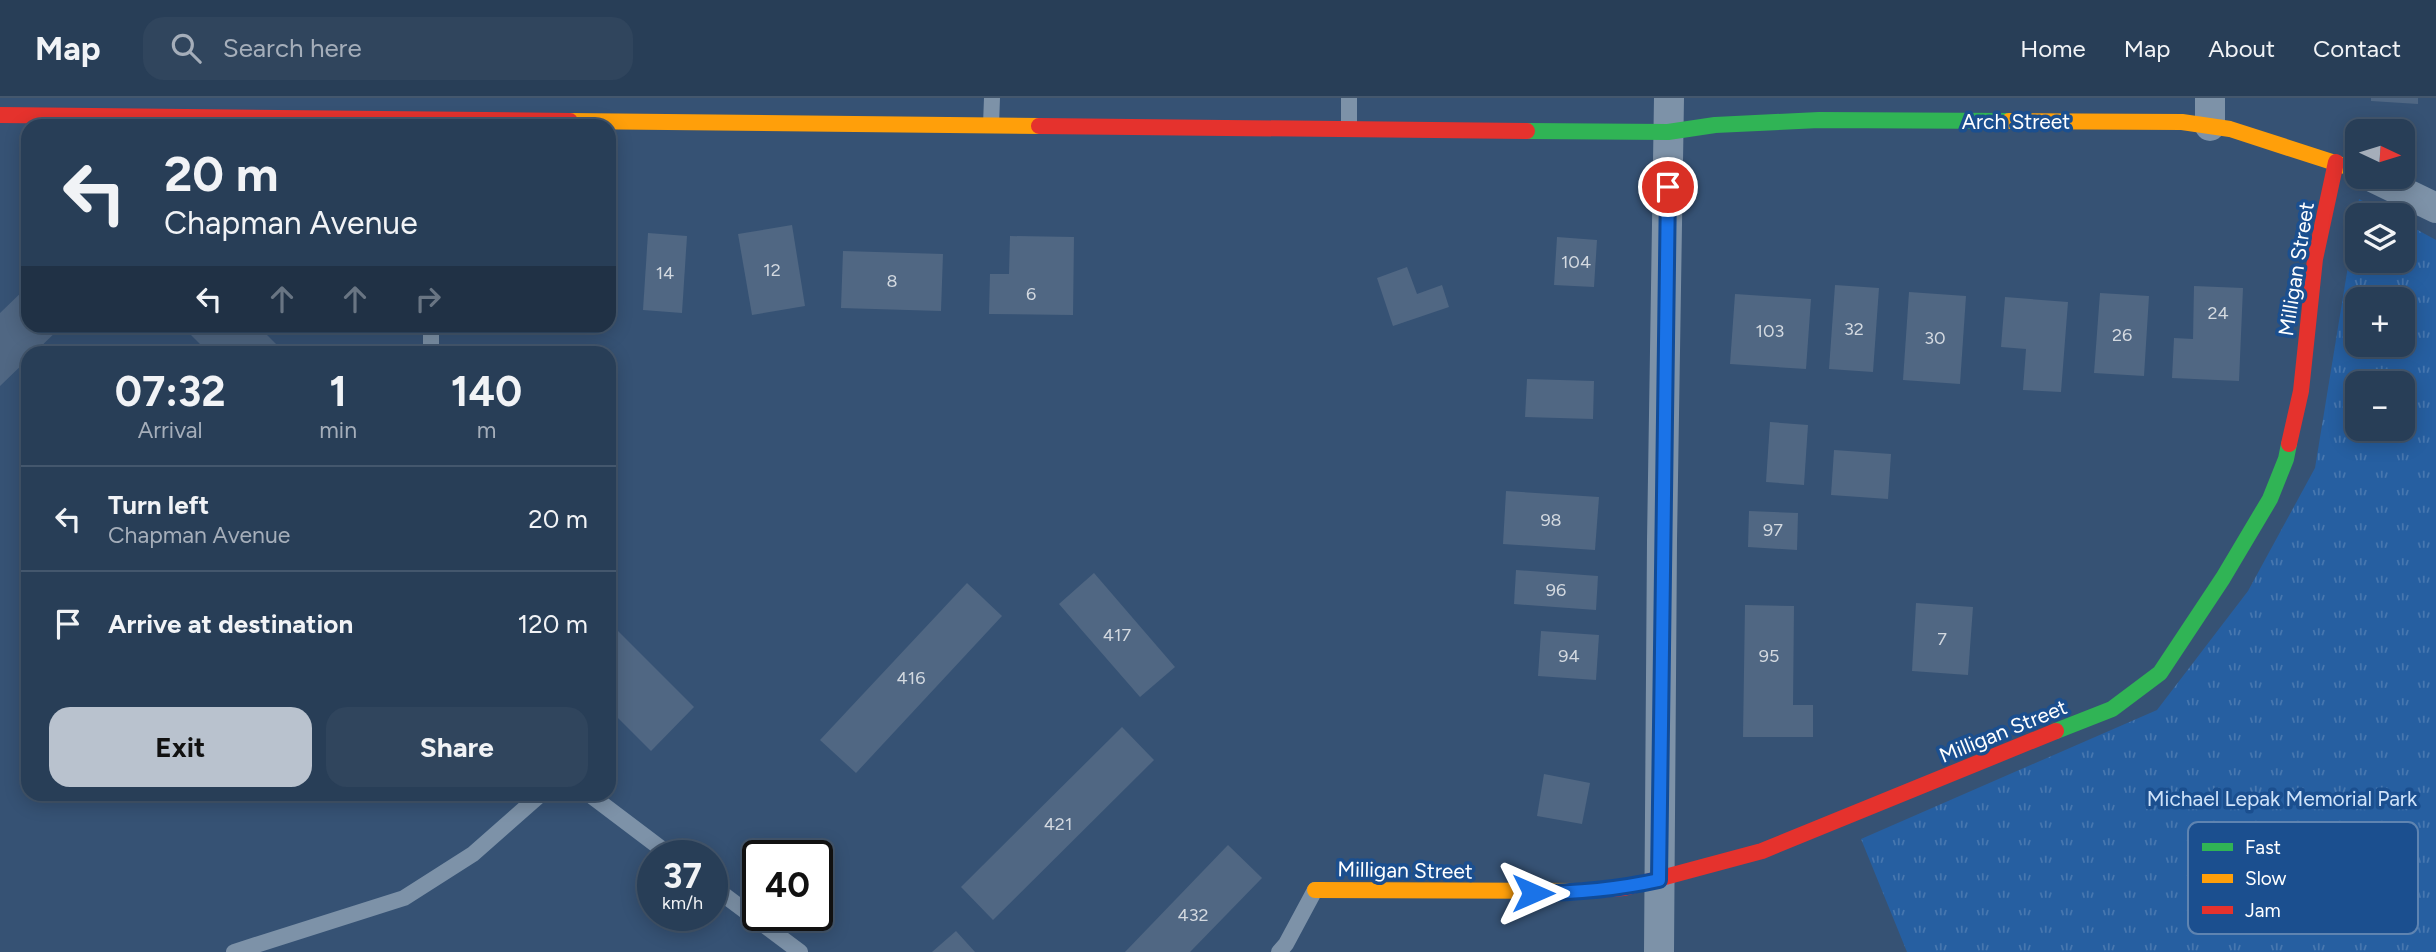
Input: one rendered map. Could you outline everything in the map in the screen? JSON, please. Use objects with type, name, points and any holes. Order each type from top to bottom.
[{"type":"street","points":[[1659,952],[1669,98]]},
{"type":"street","name":"Arch Street","points":[[471,119],[570,109],[991,125],[1668,132],[1715,125],[1819,120],[2182,122],[2210,112],[2230,129],[2345,165]]},
{"type":"street","name":"Arch Street","points":[[0,115],[216,119]]},
{"type":"street","name":"Milligan Street","points":[[1315,890],[1560,893],[1624,888],[1762,851],[2112,709],[2161,673],[2223,578],[2270,499],[2286,459],[2301,391],[2315,260],[2336,162]]},
{"type":"street","points":[[2397,189],[2436,208]]},
{"type":"lane","points":[[991,125],[992,98]]},
{"type":"lane","points":[[1349,98],[1349,129]]},
{"type":"lane","points":[[234,952],[404,898],[474,854],[533,801]]},
{"type":"lane","points":[[598,801],[650,840]]},
{"type":"lane","points":[[1279,952],[1315,890]]},
{"type":"lane","points":[[728,898],[800,952]]},
{"type":"green space","name":"Michael Lepak Memorial Park","points":[[2415,229],[2436,240],[2436,952],[1907,952],[1861,839],[2157,710],[2248,591],[2315,468],[2347,273],[2415,273]]},
{"type":"building","points":[[2371,98],[2418,98],[2418,104],[2371,101]]},
{"type":"building","points":[[792,225],[805,306],[752,315],[738,234]]},
{"type":"building","points":[[648,233],[687,236],[682,313],[643,310]]},
{"type":"building","points":[[1010,236],[1074,237],[1073,315],[989,314],[990,274],[1009,274]]},
{"type":"building","points":[[1557,237],[1597,240],[1594,287],[1554,285]]},
{"type":"building","points":[[843,251],[943,254],[941,311],[841,308]]},
{"type":"building","points":[[1407,267],[1417,294],[1442,285],[1449,307],[1393,326],[1377,278]]},
{"type":"building","points":[[1835,285],[1879,288],[1873,372],[1829,369]]},
{"type":"building","points":[[2194,286],[2243,288],[2239,381],[2172,378],[2174,338],[2193,339]]},
{"type":"building","points":[[1909,292],[1966,296],[1960,384],[1903,380]]},
{"type":"building","points":[[21,293],[21,333],[55,333],[41,346],[21,346],[21,366],[0,386],[0,313]]},
{"type":"building","points":[[2100,293],[2149,296],[2144,376],[2094,373]]},
{"type":"building","points":[[1735,294],[1811,299],[1806,369],[1730,364]]},
{"type":"building","points":[[2005,297],[2068,302],[2061,392],[2023,390],[2026,349],[2001,347]]},
{"type":"building","points":[[189,333],[265,333],[278,346],[202,346]]},
{"type":"building","points":[[1527,379],[1594,381],[1593,419],[1525,417]]},
{"type":"building","points":[[1770,422],[1808,425],[1804,485],[1766,482]]},
{"type":"building","points":[[1834,450],[1891,454],[1888,499],[1831,495]]},
{"type":"building","points":[[1506,491],[1599,497],[1595,550],[1503,544]]},
{"type":"building","points":[[1749,511],[1798,513],[1797,550],[1748,547]]},
{"type":"building","points":[[1516,570],[1598,576],[1596,610],[1514,604]]},
{"type":"building","points":[[1094,573],[1175,667],[1140,697],[1059,604]]},
{"type":"building","points":[[967,583],[1002,616],[856,773],[820,740]]},
{"type":"building","points":[[1916,603],[1973,607],[1968,675],[1912,671]]},
{"type":"building","points":[[1745,605],[1794,606],[1793,705],[1813,705],[1813,737],[1743,737]]},
{"type":"building","points":[[616,629],[694,707],[651,751],[616,716]]},
{"type":"building","points":[[1541,631],[1599,635],[1596,680],[1538,676]]},
{"type":"building","points":[[1122,727],[1154,760],[993,920],[961,887]]},
{"type":"building","points":[[1544,774],[1590,783],[1582,824],[1537,816]]},
{"type":"building","points":[[1228,845],[1262,878],[1190,952],[1125,952]]},
{"type":"building","points":[[956,931],[975,952],[932,952]]},
{"type":"traffic: fast","points":[[1527,131],[1668,132],[1715,125],[1819,120],[2009,121]]},
{"type":"traffic: fast","points":[[2056,731],[2112,709],[2160,673],[2223,578],[2270,499],[2289,444]]},
{"type":"traffic: slow","points":[[616,121],[1039,126]]},
{"type":"traffic: slow","points":[[2009,121],[2182,122],[2230,129],[2345,166]]},
{"type":"traffic: slow","points":[[1315,890],[1580,891]]},
{"type":"traffic: jam","points":[[0,115],[380,119]]},
{"type":"traffic: jam","points":[[1039,126],[1527,131]]},
{"type":"traffic: jam","points":[[2289,444],[2301,391],[2315,259],[2336,162]]},
{"type":"traffic: jam","points":[[1580,891],[1624,888],[1762,851],[2056,731]]},
{"type":"route","points":[[1533,893],[1624,888],[1659,880],[1668,187]]}]
